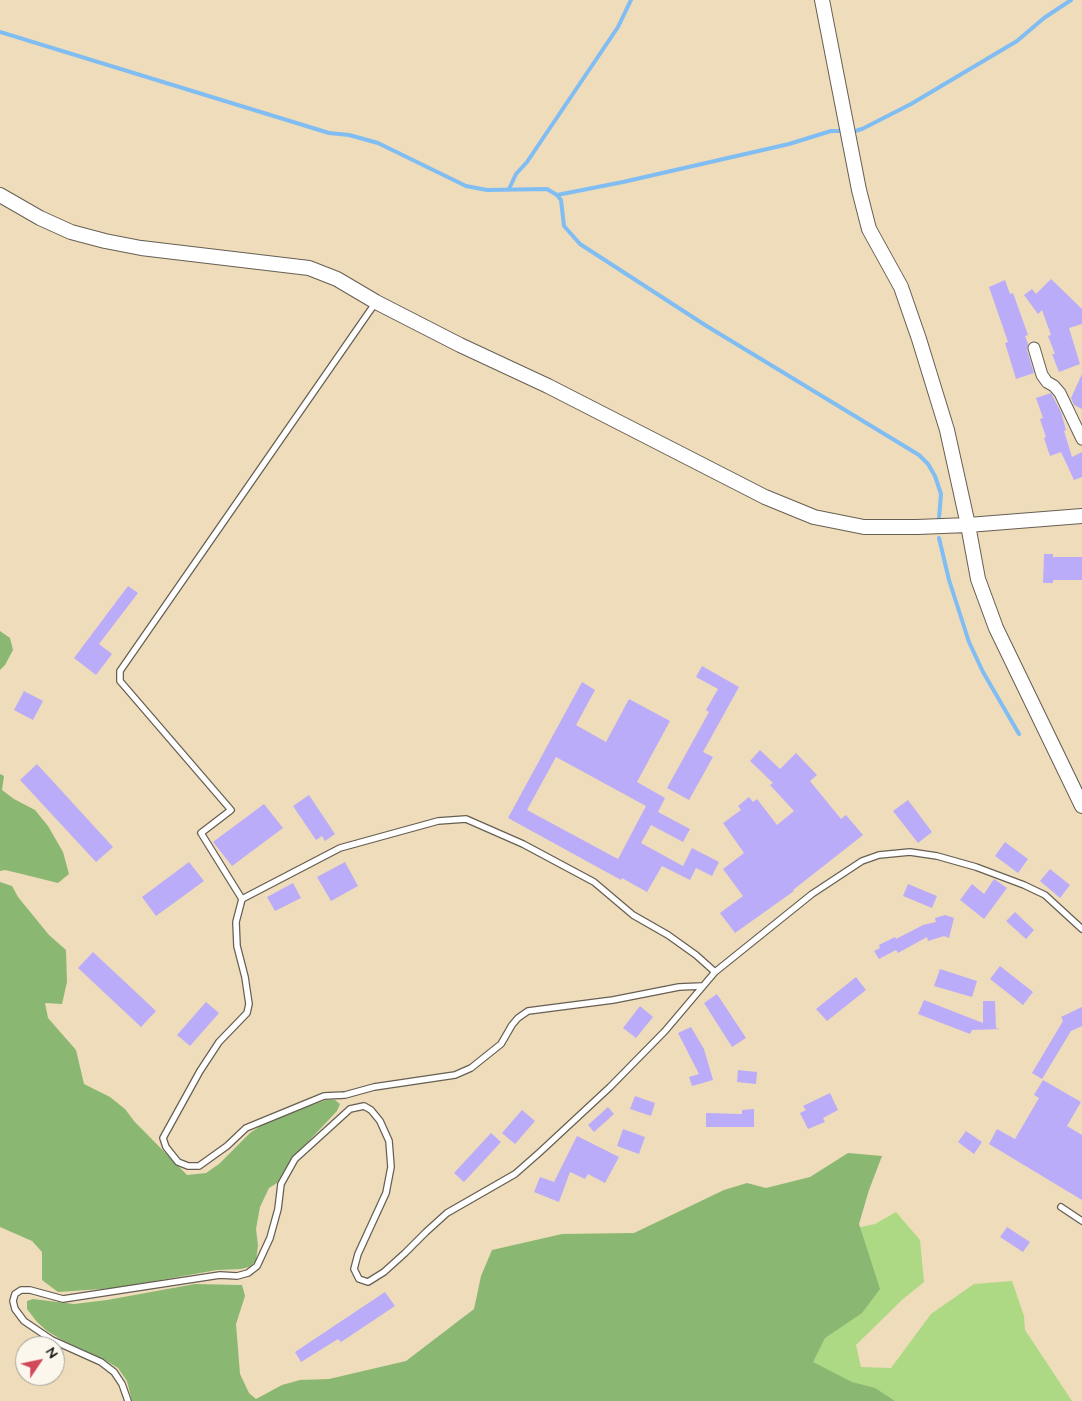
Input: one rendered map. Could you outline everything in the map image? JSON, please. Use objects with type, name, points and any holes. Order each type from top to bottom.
[{"type":"street","points":[[822,0],[869,229],[901,287],[919,339],[947,430],[978,580],[996,628],[1082,806]]},
{"type":"street","points":[[0,195],[40,218],[71,232],[88,237],[141,248],[309,268],[337,279],[376,302],[460,345],[557,390],[765,498],[814,517],[864,527],[968,525],[1082,516]]},
{"type":"street","points":[[1034,348],[1042,374],[1047,382],[1060,393],[1082,439]]},
{"type":"lane","points":[[376,302],[120,671],[120,681],[231,810],[201,833],[242,898],[236,922],[237,946],[245,977],[249,1004],[247,1013],[219,1042],[196,1078],[163,1138],[166,1147],[178,1162],[188,1166],[199,1166],[212,1158],[246,1128],[324,1096],[345,1095],[374,1087],[455,1076],[471,1068],[501,1044],[512,1025],[528,1011],[613,1000],[680,987],[702,986]]},
{"type":"lane","points":[[242,898],[340,848],[438,821],[466,819],[522,844],[594,882],[633,915],[696,954],[715,972]]},
{"type":"lane","points":[[127,1400],[122,1384],[114,1372],[101,1362],[52,1340],[24,1321],[15,1309],[13,1301],[15,1294],[21,1290],[30,1290],[63,1299],[220,1275],[238,1276],[248,1273],[257,1266],[270,1238],[278,1209],[281,1184],[296,1159],[350,1108],[364,1106],[371,1110],[380,1121],[389,1141],[391,1167],[386,1193],[358,1254],[354,1269],[359,1279],[368,1282],[406,1254],[447,1213],[515,1174],[610,1087],[665,1031],[715,972],[812,894],[862,861],[879,855],[910,852],[938,856],[1024,884],[1045,895],[1082,929]]},
{"type":"lane","points":[[1061,1207],[1082,1221]]},
{"type":"green space","points":[[0,631],[10,638],[13,650],[0,670]]},
{"type":"green space","points":[[0,774],[4,776],[2,790],[35,810],[48,826],[63,852],[69,874],[58,883],[5,870],[0,871]]},
{"type":"green space","points":[[0,882],[12,886],[18,897],[49,935],[66,950],[67,982],[62,1004],[45,1003],[48,1018],[76,1050],[84,1084],[110,1097],[125,1109],[134,1121],[187,1175],[206,1173],[219,1164],[250,1133],[268,1121],[326,1100],[335,1100],[340,1104],[337,1111],[290,1161],[277,1183],[269,1188],[260,1207],[256,1229],[258,1245],[256,1261],[249,1267],[217,1270],[116,1288],[58,1292],[42,1280],[42,1252],[32,1241],[0,1227]]},
{"type":"green space","points":[[848,1153],[882,1156],[859,1224],[880,1289],[862,1313],[825,1338],[813,1362],[852,1382],[875,1388],[895,1401],[132,1401],[127,1381],[118,1368],[65,1341],[65,1336],[55,1336],[47,1331],[27,1309],[27,1301],[33,1299],[74,1304],[195,1284],[242,1285],[245,1296],[236,1324],[240,1374],[249,1393],[256,1399],[282,1385],[300,1380],[329,1379],[406,1361],[474,1309],[481,1276],[492,1250],[562,1234],[634,1233],[724,1190],[747,1183],[766,1188],[810,1177]]},
{"type":"green space","points":[[896,1212],[920,1240],[924,1282],[903,1299],[856,1345],[861,1367],[891,1368],[931,1314],[974,1284],[1012,1281],[1024,1316],[1025,1330],[1072,1401],[806,1401],[708,1246],[838,1232],[875,1224]]},
{"type":"building","points":[[1051,279],[1082,309],[1082,324],[1069,328],[1080,364],[1059,372],[1048,336],[1051,335],[1042,310],[1038,314],[1024,295],[1032,289],[1036,294]]},
{"type":"building","points":[[1005,280],[1010,294],[1013,293],[1028,335],[1025,336],[1028,344],[1027,350],[1034,373],[1016,379],[1005,343],[1008,342],[989,287]]},
{"type":"building","points":[[1082,374],[1082,409],[1074,405],[1071,398]]},
{"type":"building","points":[[1051,393],[1061,412],[1066,430],[1064,431],[1072,457],[1082,452],[1082,477],[1074,480],[1061,452],[1050,456],[1044,438],[1046,437],[1040,419],[1043,418],[1036,398]]},
{"type":"building","points":[[1044,554],[1053,554],[1053,557],[1082,557],[1082,580],[1053,580],[1053,583],[1043,583]]},
{"type":"building","points":[[128,586],[138,593],[99,644],[112,654],[96,675],[74,658]]},
{"type":"building","points":[[702,666],[739,687],[703,752],[713,757],[689,800],[667,788],[709,712],[706,710],[718,689],[696,677]]},
{"type":"building","points":[[582,682],[595,690],[576,725],[606,742],[629,699],[670,721],[637,782],[665,798],[658,812],[690,829],[683,842],[651,825],[641,843],[683,866],[692,848],[719,862],[712,876],[696,868],[690,880],[662,866],[647,892],[622,878],[621,880],[508,818]],"holes":[[[556,757],[646,806],[618,859],[527,810]]]},
{"type":"building","points":[[24,691],[43,701],[33,720],[14,710]]},
{"type":"building","points":[[760,750],[780,769],[796,753],[817,775],[810,781],[841,819],[846,815],[863,835],[794,891],[735,933],[720,913],[743,896],[723,869],[744,853],[723,823],[741,810],[738,806],[749,797],[753,802],[757,799],[777,825],[794,811],[770,785],[773,783],[750,761]]},
{"type":"building","points":[[37,764],[113,847],[96,862],[20,780]]},
{"type":"building","points":[[309,795],[335,834],[325,841],[322,836],[316,840],[293,806]]},
{"type":"building","points":[[908,800],[932,832],[918,843],[893,811]]},
{"type":"building","points":[[264,804],[283,828],[232,866],[213,842]]},
{"type":"building","points":[[1005,842],[1028,859],[1018,873],[995,856]]},
{"type":"building","points":[[189,862],[204,881],[156,916],[142,897]]},
{"type":"building","points":[[345,862],[358,886],[331,901],[317,877]]},
{"type":"building","points":[[1050,869],[1070,885],[1060,898],[1040,881]]},
{"type":"building","points":[[994,879],[1007,888],[984,919],[960,900],[972,884],[984,894]]},
{"type":"building","points":[[293,883],[301,898],[275,911],[267,897]]},
{"type":"building","points":[[908,884],[937,896],[932,908],[903,896]]},
{"type":"building","points":[[1015,912],[1034,930],[1026,939],[1006,921]]},
{"type":"building","points":[[945,915],[954,918],[949,938],[944,936],[928,941],[927,937],[898,953],[896,950],[879,959],[874,951],[880,948],[879,945],[895,937],[896,939],[923,925],[936,922],[935,918]]},
{"type":"building","points":[[93,952],[156,1011],[141,1027],[78,968]]},
{"type":"building","points":[[1000,966],[1033,992],[1023,1005],[990,979]]},
{"type":"building","points":[[940,969],[977,981],[972,997],[934,986]]},
{"type":"building","points":[[856,977],[866,990],[827,1021],[816,1009]]},
{"type":"building","points":[[717,994],[746,1038],[732,1047],[704,1003]]},
{"type":"building","points":[[924,1000],[983,1023],[983,1001],[995,1001],[996,1028],[1000,1029],[972,1030],[970,1034],[918,1014]]},
{"type":"building","points":[[206,1002],[219,1013],[190,1046],[177,1035]]},
{"type":"building","points":[[640,1006],[653,1017],[636,1038],[623,1028]]},
{"type":"building","points":[[1082,1007],[1082,1026],[1071,1031],[1042,1079],[1032,1073],[1063,1021],[1061,1017]]},
{"type":"building","points":[[691,1027],[704,1049],[713,1080],[692,1086],[689,1077],[699,1074],[678,1033]]},
{"type":"building","points":[[738,1070],[757,1072],[756,1084],[737,1082]]},
{"type":"building","points":[[1043,1080],[1081,1102],[1067,1126],[1082,1135],[1082,1200],[989,1144],[997,1129],[1015,1139],[1039,1098],[1034,1095]]},
{"type":"building","points":[[830,1093],[838,1110],[823,1118],[825,1122],[808,1129],[800,1113],[806,1110],[803,1106]]},
{"type":"building","points":[[635,1096],[655,1103],[651,1116],[630,1109]]},
{"type":"building","points":[[608,1107],[614,1114],[594,1132],[588,1125]]},
{"type":"building","points":[[754,1109],[754,1127],[706,1127],[706,1113],[742,1114],[742,1110]]},
{"type":"building","points":[[522,1110],[535,1121],[515,1144],[502,1133]]},
{"type":"building","points":[[623,1129],[645,1137],[639,1154],[617,1146]]},
{"type":"building","points":[[966,1131],[982,1142],[974,1154],[958,1142]]},
{"type":"building","points":[[491,1133],[501,1142],[464,1182],[454,1173]]},
{"type":"building","points":[[577,1136],[619,1157],[605,1183],[588,1174],[585,1179],[570,1172],[559,1202],[534,1192],[540,1177],[554,1182]]},
{"type":"building","points":[[1007,1227],[1030,1242],[1023,1252],[1000,1237]]},
{"type":"building","points":[[385,1292],[395,1306],[341,1342],[338,1339],[301,1362],[295,1352]]},
{"type":"waterway","points":[[509,189],[516,174],[527,162],[618,27],[631,0]]},
{"type":"waterway","points":[[557,195],[789,144],[831,131],[855,131],[862,129],[911,104],[1017,41],[1044,18],[1071,0]]},
{"type":"waterway","points":[[0,32],[329,133],[349,135],[378,143],[466,186],[487,190],[547,189],[561,200],[564,226],[580,244],[705,325],[919,455],[928,464],[935,476],[941,494],[939,518]]},
{"type":"waterway","points":[[939,538],[949,580],[969,642],[983,672],[1019,734]]}]
